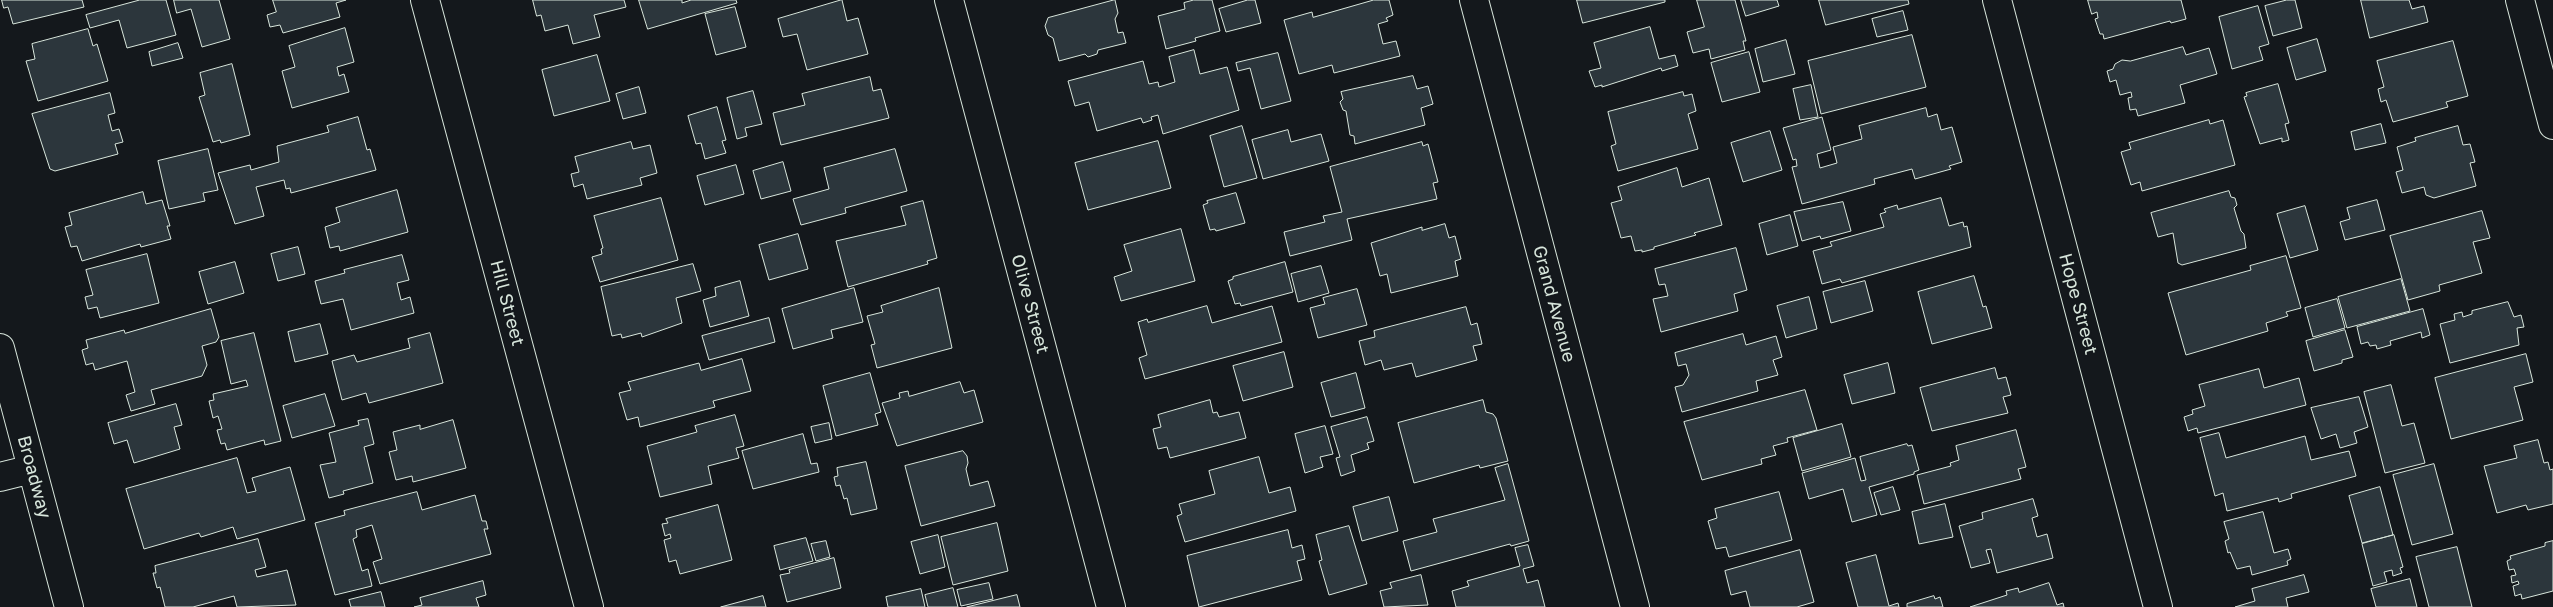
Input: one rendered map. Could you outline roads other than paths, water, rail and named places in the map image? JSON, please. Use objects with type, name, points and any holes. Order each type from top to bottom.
[{"type":"street","name":"Hill Street","points":[[425,0],[589,607]]},
{"type":"street","name":"Olive Street","points":[[949,0],[1111,607]]},
{"type":"street","name":"Grand Avenue","points":[[1474,0],[1635,607]]},
{"type":"street","name":"Hope Street","points":[[1997,0],[2158,607]]},
{"type":"street","points":[[2520,0],[2553,124]]},
{"type":"street","name":"Broadway","points":[[0,348],[69,607]]},
{"type":"street","points":[[0,477],[32,468]]}]
